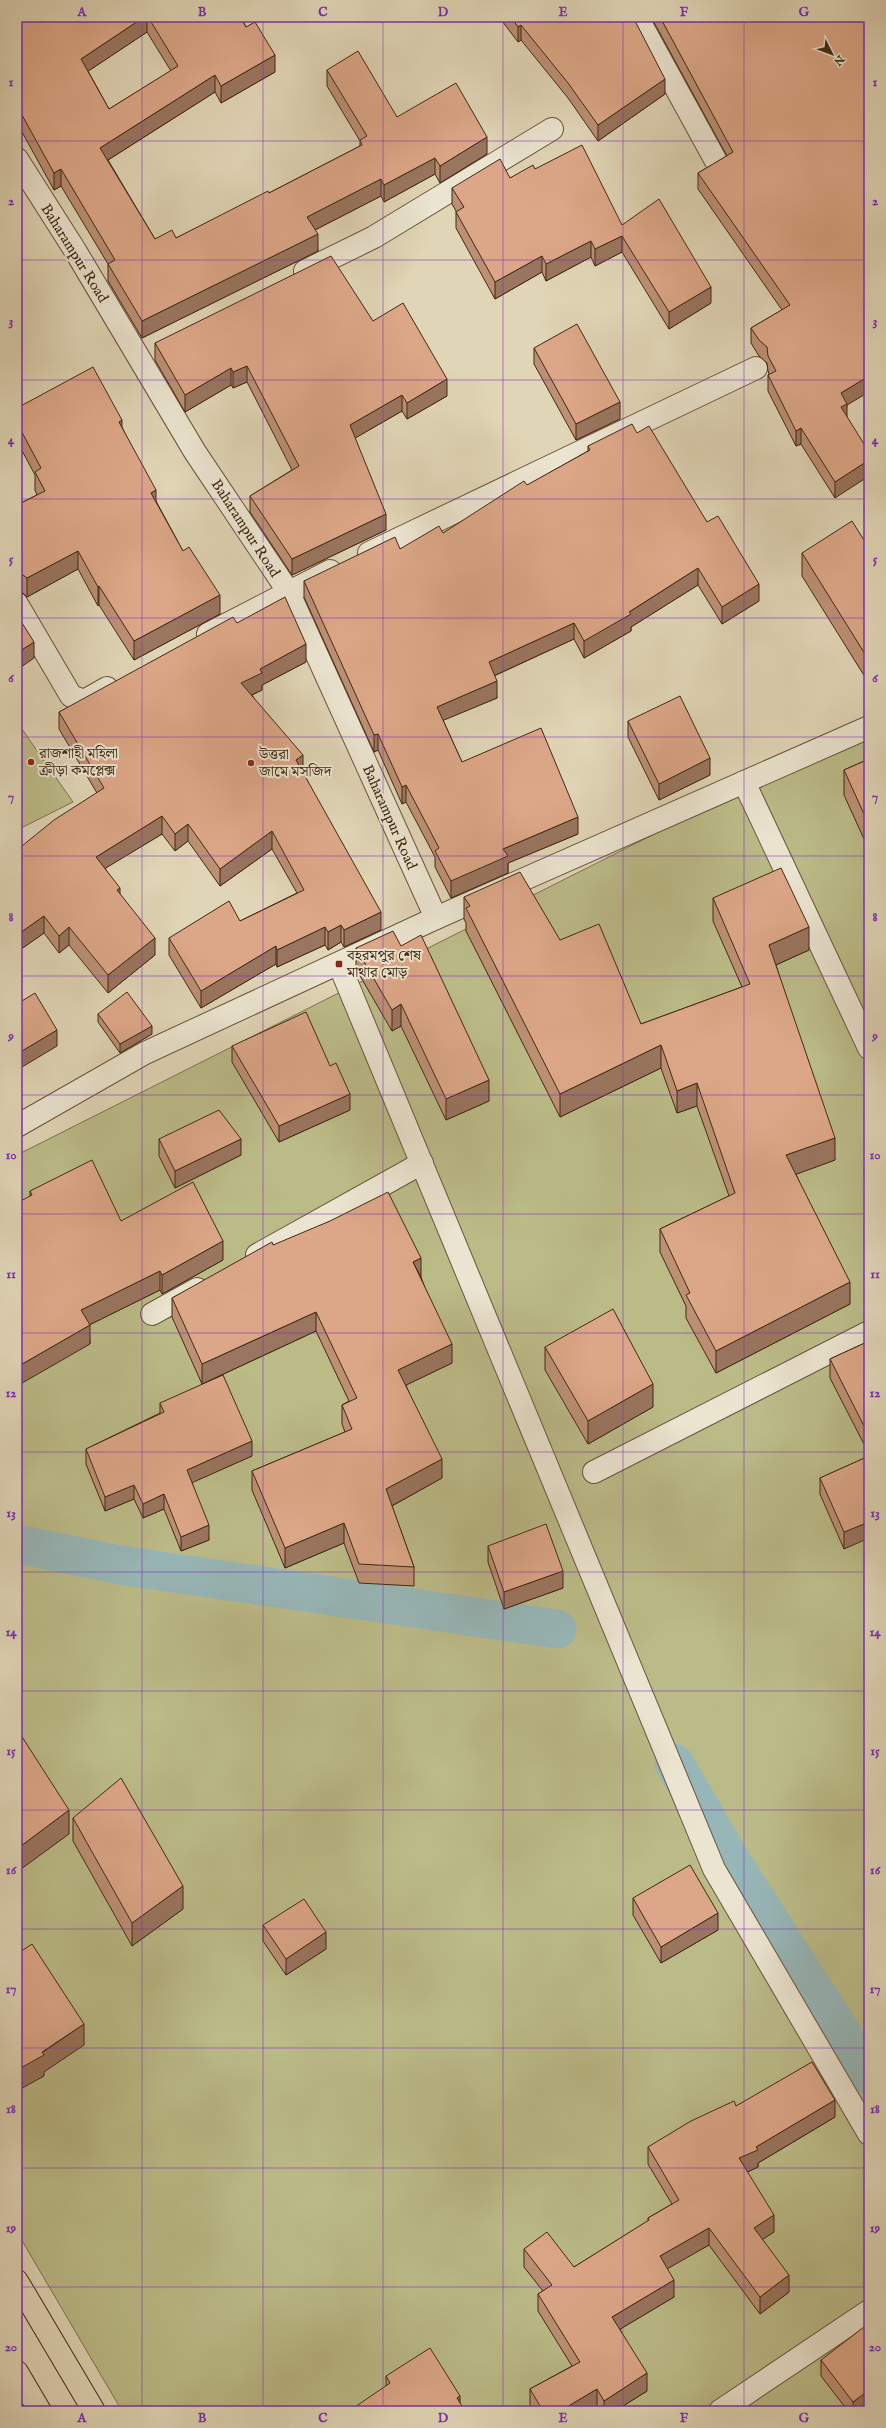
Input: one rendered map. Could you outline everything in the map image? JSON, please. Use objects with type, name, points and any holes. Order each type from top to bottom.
[{"type":"main road","points":[[17,2281],[94,2411]]},
{"type":"main road","points":[[17,2372],[40,2411]]},
{"type":"street","points":[[637,17],[717,163]]},
{"type":"street","points":[[288,280],[374,237],[552,129]]},
{"type":"street","name":"Baharampur Road","points":[[17,159],[145,351],[195,452],[288,591],[436,918]]},
{"type":"street","points":[[189,644],[288,591],[756,368]]},
{"type":"street","points":[[17,604],[71,696],[84,701],[126,678]]},
{"type":"street","points":[[17,1126],[145,1053],[436,918],[869,727]]},
{"type":"street","points":[[744,782],[869,1048]]},
{"type":"street","points":[[339,964],[714,1869],[869,2134]]},
{"type":"street","points":[[242,1264],[422,1163]]},
{"type":"street","points":[[152,1314],[214,1279]]},
{"type":"street","points":[[594,1472],[869,1332]]},
{"type":"street","points":[[720,2411],[869,2311]]},
{"type":"green space","name":"রাজশাহী মহিলা ক্রীড়া কমপ্লেক্স","points":[[17,722],[73,802],[17,830]]},
{"type":"green space","points":[[869,726],[869,2411],[122,2411],[17,2232],[17,1155]]},
{"type":"building","points":[[17,17],[144,17],[81,59],[109,109],[178,66],[148,17],[240,17],[246,27],[255,22],[275,55],[221,86],[215,75],[100,148],[155,239],[172,230],[176,238],[268,191],[269,193],[362,145],[360,140],[367,136],[327,70],[358,51],[397,117],[456,83],[487,137],[440,166],[435,158],[384,185],[381,179],[307,217],[318,234],[142,321],[108,264],[115,260],[61,169],[54,173],[17,106]]},
{"type":"building","points":[[511,17],[633,17],[665,79],[598,125],[568,83],[521,25],[518,27]]},
{"type":"building","points":[[660,17],[869,17],[869,376],[841,393],[847,404],[841,407],[869,452],[869,460],[835,482],[801,428],[796,431],[768,375],[776,371],[768,356],[767,347],[759,340],[751,328],[790,305],[698,173],[733,152]]},
{"type":"building","points":[[582,145],[622,225],[659,199],[711,287],[669,312],[622,236],[595,249],[591,241],[546,264],[542,256],[495,282],[456,212],[464,207],[452,188],[500,159],[510,178],[533,165],[535,169]]},
{"type":"building","points":[[331,256],[373,321],[403,303],[447,379],[407,403],[402,395],[350,425],[386,514],[292,559],[250,496],[299,466],[247,366],[233,372],[231,368],[185,395],[155,343]]},
{"type":"building","points":[[577,324],[620,402],[576,424],[534,348]]},
{"type":"building","points":[[93,367],[122,420],[119,422],[156,490],[151,493],[183,551],[189,547],[220,595],[134,641],[99,586],[98,587],[78,551],[27,578],[23,575],[17,574],[17,505],[45,491],[35,472],[41,468],[17,423],[17,408]]},
{"type":"building","points":[[632,424],[637,433],[649,426],[707,522],[718,516],[759,584],[722,607],[698,568],[629,612],[631,614],[584,641],[574,623],[489,662],[497,681],[437,707],[462,762],[541,728],[578,817],[503,849],[508,856],[451,881],[435,851],[439,848],[406,785],[402,787],[378,734],[374,735],[304,581],[395,537],[400,549],[439,526],[443,533],[524,481],[527,485],[590,450],[588,446]]},
{"type":"building","points":[[852,521],[869,548],[869,651],[865,654],[802,553]]},
{"type":"building","points":[[285,597],[306,644],[260,669],[262,673],[241,683],[303,755],[296,760],[381,912],[344,930],[341,925],[328,932],[325,927],[277,950],[276,946],[201,991],[169,938],[229,901],[240,921],[304,890],[272,831],[220,869],[188,824],[175,834],[162,816],[96,857],[120,888],[117,890],[155,938],[108,975],[69,927],[59,936],[44,916],[17,935],[17,850],[54,820],[104,788],[59,712],[233,617],[237,623]]},
{"type":"building","points":[[17,615],[34,642],[17,653]]},
{"type":"building","points":[[680,696],[710,758],[659,784],[628,721]]},
{"type":"building","points":[[869,759],[869,825],[844,770]]},
{"type":"building","points":[[781,868],[809,927],[769,945],[835,1138],[786,1155],[850,1282],[716,1351],[686,1295],[690,1293],[660,1229],[735,1193],[697,1083],[677,1091],[661,1045],[560,1094],[466,908],[470,906],[464,897],[520,872],[560,940],[599,924],[641,1024],[750,984],[713,898]]},
{"type":"building","points":[[393,931],[401,946],[421,935],[489,1080],[446,1099],[401,1004],[392,1010],[356,948]]},
{"type":"building","points":[[127,992],[152,1026],[120,1044],[98,1014]]},
{"type":"building","points":[[35,993],[57,1030],[17,1054],[17,1004]]},
{"type":"building","points":[[306,1012],[330,1066],[336,1063],[350,1094],[279,1126],[232,1046]]},
{"type":"building","points":[[219,1110],[241,1139],[175,1171],[159,1139]]},
{"type":"building","points":[[92,1160],[121,1221],[193,1182],[223,1241],[162,1275],[160,1271],[81,1310],[90,1325],[17,1367],[17,1203],[32,1195],[30,1191]]},
{"type":"building","points":[[388,1192],[421,1258],[413,1262],[452,1344],[398,1370],[442,1459],[386,1489],[414,1567],[359,1564],[344,1523],[285,1548],[252,1471],[352,1429],[342,1405],[357,1398],[316,1312],[202,1364],[172,1298],[272,1242],[273,1245],[330,1221]]},
{"type":"building","points":[[613,1309],[653,1384],[588,1421],[545,1347]]},
{"type":"building","points":[[869,1341],[869,1436],[830,1359]]},
{"type":"building","points":[[223,1375],[252,1441],[187,1470],[209,1525],[181,1537],[164,1494],[143,1504],[134,1485],[105,1497],[86,1449],[164,1412],[160,1403]]},
{"type":"building","points":[[869,1456],[869,1522],[844,1532],[820,1478]]},
{"type":"building","points":[[546,1524],[563,1571],[504,1592],[488,1546]]},
{"type":"building","points":[[17,1729],[69,1810],[17,1849]]},
{"type":"building","points":[[121,1778],[183,1886],[132,1923],[73,1818]]},
{"type":"building","points":[[690,1865],[718,1913],[661,1947],[633,1898]]},
{"type":"building","points":[[304,1899],[326,1932],[286,1959],[263,1925]]},
{"type":"building","points":[[32,1944],[84,2024],[42,2052],[44,2055],[17,2070],[17,1954]]},
{"type":"building","points":[[812,2062],[835,2100],[756,2147],[758,2150],[739,2158],[774,2215],[754,2228],[789,2275],[760,2297],[709,2228],[660,2256],[674,2280],[612,2317],[647,2373],[604,2401],[597,2389],[560,2411],[543,2411],[530,2389],[580,2362],[538,2294],[552,2285],[524,2249],[547,2232],[574,2267],[649,2220],[648,2218],[679,2200],[648,2147],[691,2121],[734,2101],[736,2106]]},
{"type":"building","points":[[869,2323],[869,2390],[853,2402],[821,2360]]},
{"type":"building","points":[[430,2348],[460,2396],[457,2398],[465,2411],[349,2411],[390,2383],[386,2376]]},
{"type":"waterway","points":[[17,1544],[120,1565],[557,1629]]},
{"type":"waterway","points":[[674,1763],[733,1864],[869,2076]]},
{"type":"place","name":"রাজশাহী মহিলা ক্রীড়া কমপ্লেক্স","points":[[31,762]]},
{"type":"place","name":"উত্তরা জামে মসজিদ","points":[[251,763]]},
{"type":"place","name":"বহরমপুর শেষ মাথার মোড়","points":[[339,964]]}]
